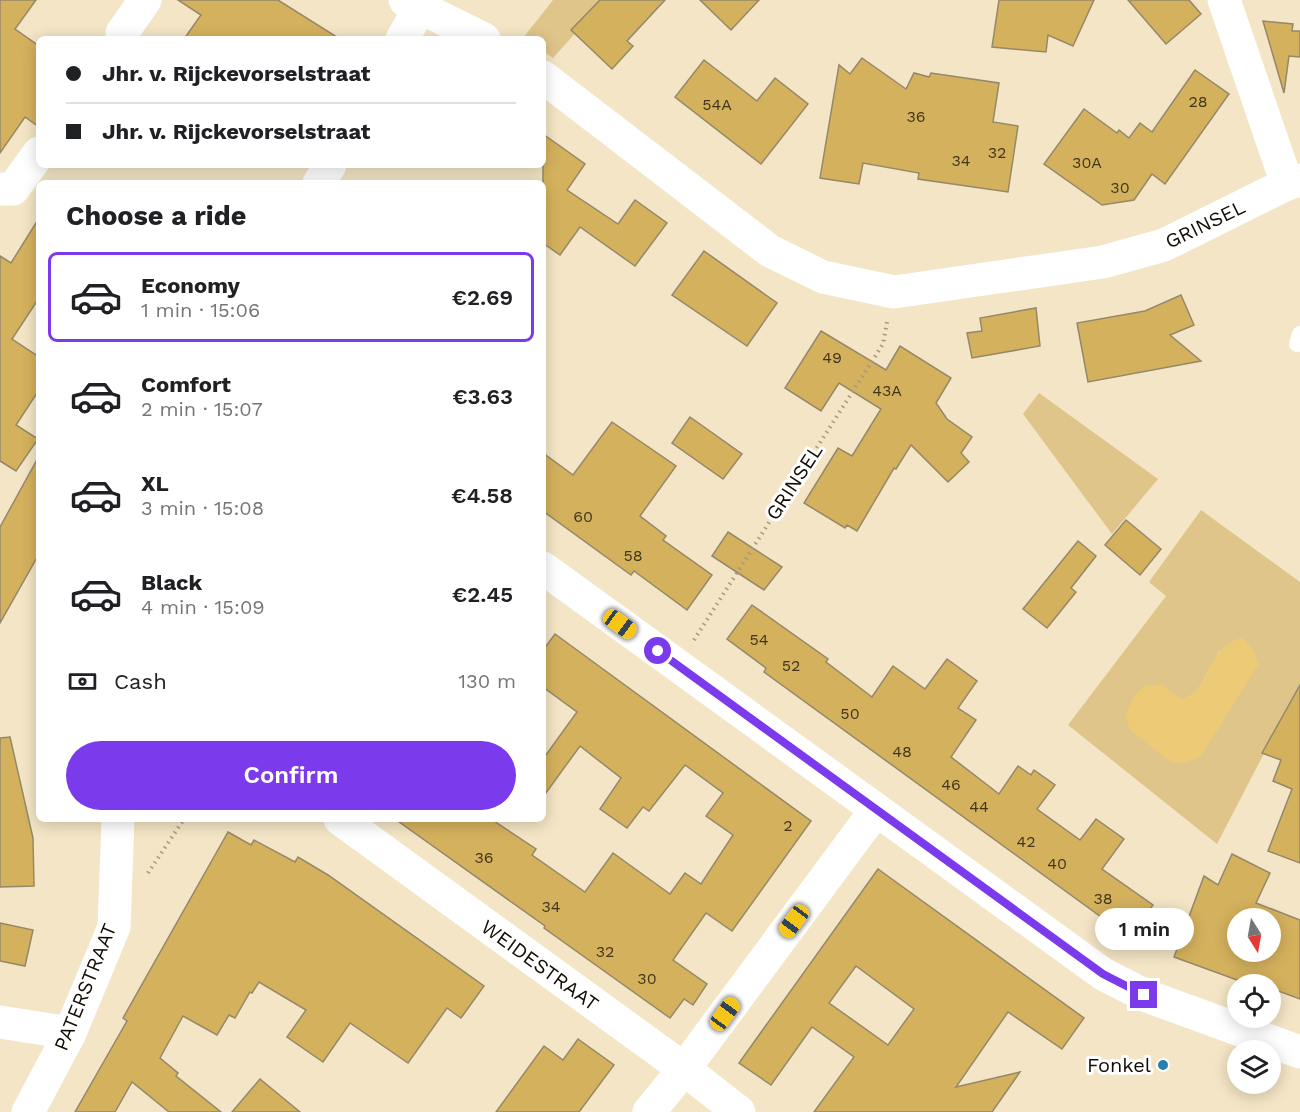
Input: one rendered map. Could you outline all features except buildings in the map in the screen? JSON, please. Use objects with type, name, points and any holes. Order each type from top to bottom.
[{"type":"street","points":[[122,33],[145,0]]},
{"type":"street","points":[[1224,0],[1294,182]]},
{"type":"street","points":[[403,36],[412,4],[478,36]]},
{"type":"street","name":"GRINSEL","points":[[546,79],[770,251],[823,277],[894,292],[1103,262],[1164,245],[1294,182]]},
{"type":"street","points":[[0,189],[13,189],[36,157]]},
{"type":"street","points":[[546,570],[1103,974],[1144,995],[1300,1052]]},
{"type":"street","points":[[649,1112],[684,1069],[876,810]]},
{"type":"street","name":"PATERSTRAAT","points":[[28,1112],[70,1032],[114,927],[118,822]]},
{"type":"street","name":"WEIDESTRAAT","points":[[344,822],[684,1069],[739,1112]]},
{"type":"street","points":[[0,1022],[70,1032]]},
{"type":"path","name":"GRINSEL","points":[[677,666],[883,344],[894,292]]},
{"type":"shaded area","points":[[553,0],[605,0],[553,58],[546,53],[546,36],[525,36]]},
{"type":"shaded area","points":[[1039,393],[1158,479],[1112,534],[1023,414]]},
{"type":"shaded area","points":[[1201,510],[1300,582],[1300,684],[1217,844],[1068,725],[1166,596],[1149,582]],"holes":[[[1220,650],[1185,763],[1181,700],[1196,693]]]},
{"type":"shaded area","points":[[1242,638],[1253,649],[1258,665],[1201,756],[1185,763],[1171,762],[1130,730],[1125,716],[1134,696],[1144,686],[1161,684],[1181,699],[1191,695],[1204,680],[1221,650]]},
{"type":"place","name":"Fonkel","points":[[1163,1065]]},
{"type":"route","points":[[658,651],[1103,974],[1144,995]]}]
